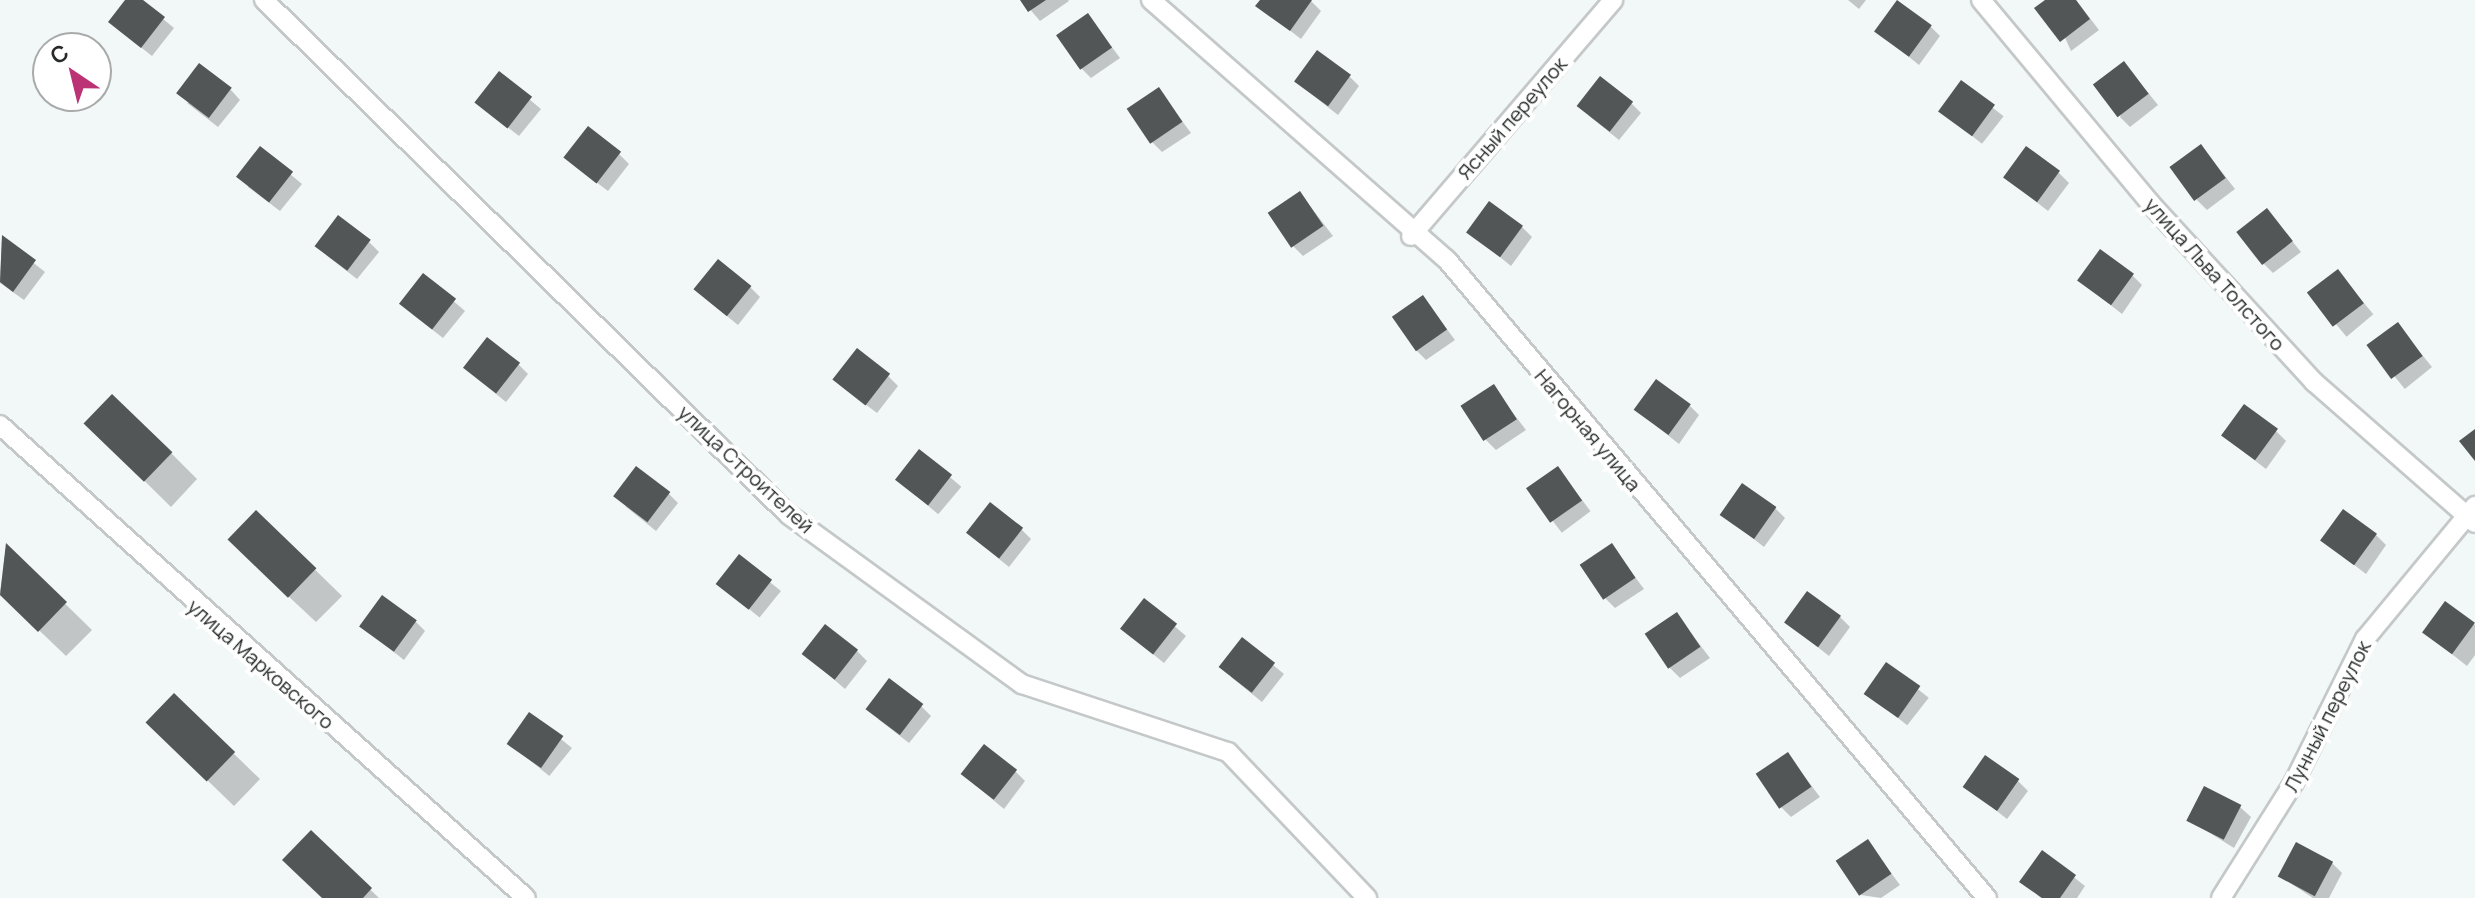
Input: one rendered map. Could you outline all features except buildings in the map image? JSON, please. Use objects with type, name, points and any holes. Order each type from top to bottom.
[{"type":"lane","name":"улица Строителей","points":[[264,0],[789,515],[1022,684],[1228,752],[1367,898]]},
{"type":"lane","name":"Нагорная улица","points":[[1151,0],[1411,236],[1447,260],[1987,898]]},
{"type":"lane","name":"Ясный переулок","points":[[1411,236],[1613,0]]},
{"type":"lane","name":"улица Льва Толстого","points":[[1981,0],[2150,203],[2314,382],[2471,514]]},
{"type":"lane","name":"улица Марковского","points":[[0,425],[526,898]]},
{"type":"lane","name":"Лунный переулок","points":[[2221,898],[2294,782],[2365,639],[2471,514]]}]
